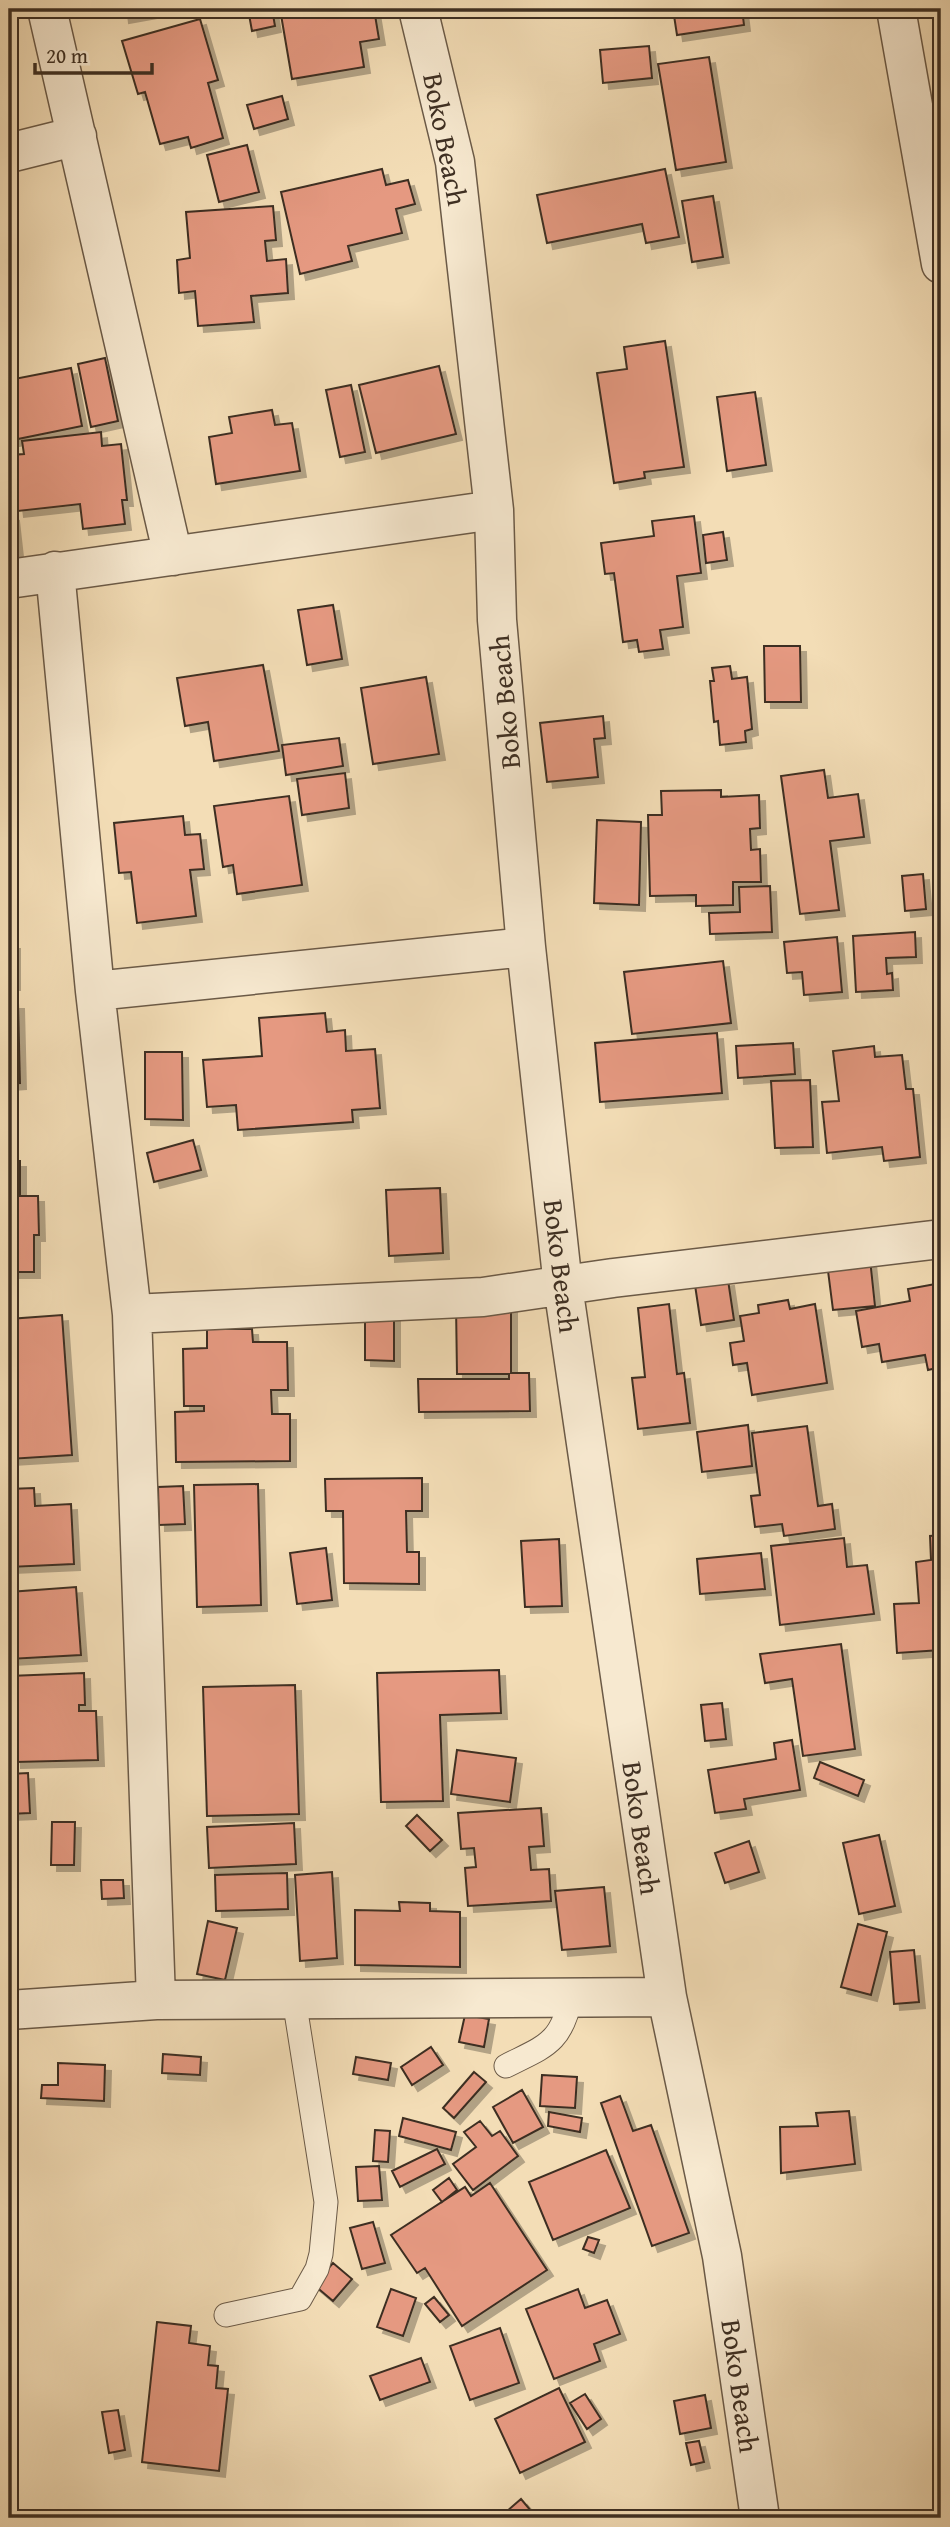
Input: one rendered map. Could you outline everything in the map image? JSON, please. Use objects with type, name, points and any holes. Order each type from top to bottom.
[{"type":"street","points":[[47,9],[173,556]]},
{"type":"street","name":"Boko Beach","points":[[418,9],[455,162],[494,510],[497,620],[526,947],[564,1286],[667,1997],[722,2256],[760,2518]]},
{"type":"street","points":[[896,9],[941,264]]},
{"type":"street","points":[[9,153],[77,136]]},
{"type":"street","points":[[9,579],[494,510]]},
{"type":"street","points":[[55,571],[95,990],[132,1314],[156,2000]]},
{"type":"street","points":[[95,990],[526,947]]},
{"type":"street","points":[[132,1314],[483,1297],[613,1278],[941,1240]]},
{"type":"street","points":[[9,2010],[156,2000],[667,1997]]},
{"type":"lane","points":[[506,2067],[549,2045],[567,2018],[571,1997]]},
{"type":"lane","points":[[226,2315],[300,2299],[317,2269],[321,2254],[326,2202],[294,1999]]},
{"type":"building","points":[[122,9],[168,9],[123,17]]},
{"type":"building","points":[[248,9],[272,9],[275,26],[252,31]]},
{"type":"building","points":[[280,9],[374,9],[379,39],[360,42],[364,67],[292,79]]},
{"type":"building","points":[[673,9],[742,9],[744,25],[677,35]]},
{"type":"building","points":[[200,19],[218,80],[208,83],[223,138],[191,148],[188,137],[160,144],[145,92],[138,94],[122,41]]},
{"type":"building","points":[[649,46],[652,78],[603,83],[600,50]]},
{"type":"building","points":[[709,57],[726,162],[676,170],[658,64]]},
{"type":"building","points":[[282,96],[288,119],[254,129],[247,105]]},
{"type":"building","points":[[247,145],[259,192],[219,202],[207,155]]},
{"type":"building","points":[[382,169],[386,185],[408,180],[415,204],[396,209],[402,233],[348,246],[352,261],[300,274],[281,192]]},
{"type":"building","points":[[665,169],[679,237],[646,243],[642,224],[547,243],[537,195]]},
{"type":"building","points":[[713,196],[723,257],[692,262],[682,201]]},
{"type":"building","points":[[273,206],[276,240],[265,241],[267,261],[286,259],[288,293],[251,296],[254,322],[198,326],[195,291],[179,293],[177,260],[190,258],[186,212]]},
{"type":"building","points":[[665,341],[684,467],[644,472],[645,478],[614,483],[597,373],[627,369],[624,347]]},
{"type":"building","points":[[105,358],[118,421],[91,427],[78,364]]},
{"type":"building","points":[[439,366],[456,434],[376,453],[359,385]]},
{"type":"building","points":[[71,368],[82,426],[13,440],[9,417],[9,380]]},
{"type":"building","points":[[351,385],[365,452],[340,457],[326,390]]},
{"type":"building","points":[[755,392],[766,465],[727,471],[717,397]]},
{"type":"building","points":[[272,410],[275,425],[292,423],[300,471],[216,484],[209,437],[232,433],[229,417]]},
{"type":"building","points":[[101,432],[102,446],[121,444],[127,500],[122,500],[125,524],[83,529],[80,504],[18,511],[11,455],[24,454],[22,441]]},
{"type":"building","points":[[13,515],[17,551],[9,552],[9,516]]},
{"type":"building","points":[[694,516],[701,573],[677,576],[683,627],[660,630],[663,649],[639,652],[637,640],[623,642],[614,573],[605,574],[601,543],[654,536],[652,521]]},
{"type":"building","points":[[723,532],[727,560],[706,563],[703,535]]},
{"type":"building","points":[[333,605],[342,659],[307,665],[298,610]]},
{"type":"building","points":[[764,646],[800,646],[801,702],[765,702]]},
{"type":"building","points":[[263,665],[279,751],[214,761],[208,722],[185,726],[177,678]]},
{"type":"building","points":[[730,666],[732,679],[747,677],[752,729],[745,731],[746,742],[720,745],[718,721],[714,722],[710,681],[714,681],[712,668]]},
{"type":"building","points":[[426,677],[439,754],[373,764],[361,688]]},
{"type":"building","points":[[603,716],[605,738],[594,739],[598,777],[547,782],[540,723]]},
{"type":"building","points":[[339,738],[343,766],[286,775],[282,745]]},
{"type":"building","points":[[824,770],[828,798],[858,794],[864,837],[830,841],[839,910],[800,914],[781,776]]},
{"type":"building","points":[[345,773],[349,808],[302,815],[297,779]]},
{"type":"building","points":[[721,790],[721,797],[759,795],[760,828],[750,829],[751,850],[760,849],[761,882],[733,882],[733,905],[696,906],[696,895],[650,896],[648,815],[662,815],[661,791]]},
{"type":"building","points":[[289,796],[302,885],[237,894],[233,865],[223,867],[214,806]]},
{"type":"building","points":[[183,816],[185,835],[200,834],[204,869],[190,870],[196,916],[137,923],[131,872],[119,873],[114,823]]},
{"type":"building","points":[[597,820],[641,822],[639,905],[594,903]]},
{"type":"building","points":[[923,874],[926,909],[905,911],[902,876]]},
{"type":"building","points":[[770,886],[772,932],[710,934],[709,913],[740,912],[739,887]]},
{"type":"building","points":[[915,932],[916,957],[886,958],[887,974],[892,973],[893,990],[856,992],[853,936]]},
{"type":"building","points":[[837,937],[842,992],[804,995],[802,972],[787,973],[784,942]]},
{"type":"building","points":[[9,943],[14,943],[14,984],[9,984]]},
{"type":"building","points":[[723,961],[731,1023],[632,1034],[624,972]]},
{"type":"building","points":[[9,1003],[18,1003],[20,1083],[9,1084]]},
{"type":"building","points":[[325,1013],[327,1032],[345,1030],[346,1051],[375,1049],[380,1108],[352,1110],[353,1122],[238,1130],[236,1105],[207,1107],[203,1060],[262,1056],[259,1018]]},
{"type":"building","points":[[717,1033],[722,1093],[600,1102],[595,1043]]},
{"type":"building","points":[[793,1043],[795,1074],[738,1078],[736,1046]]},
{"type":"building","points":[[941,1045],[941,1079],[939,1080],[936,1046]]},
{"type":"building","points":[[874,1046],[875,1057],[902,1055],[906,1089],[913,1089],[920,1157],[884,1161],[882,1147],[827,1153],[822,1102],[839,1101],[833,1051]]},
{"type":"building","points":[[145,1052],[182,1052],[183,1120],[145,1119]]},
{"type":"building","points":[[810,1080],[813,1147],[775,1148],[771,1081]]},
{"type":"building","points":[[193,1140],[201,1170],[154,1182],[147,1153]]},
{"type":"building","points":[[9,1161],[20,1161],[20,1196],[38,1196],[39,1235],[34,1235],[34,1272],[9,1272]]},
{"type":"building","points":[[440,1188],[443,1253],[389,1256],[386,1190]]},
{"type":"building","points":[[870,1259],[875,1306],[833,1310],[827,1263]]},
{"type":"building","points":[[728,1280],[734,1320],[701,1325],[695,1285]]},
{"type":"building","points":[[941,1283],[941,1367],[928,1370],[925,1355],[882,1362],[879,1344],[862,1347],[856,1311],[910,1301],[908,1289]]},
{"type":"building","points":[[788,1300],[790,1309],[815,1304],[827,1383],[752,1395],[747,1363],[733,1365],[730,1343],[744,1341],[740,1316],[759,1313],[758,1305]]},
{"type":"building","points":[[669,1304],[677,1374],[684,1373],[690,1423],[638,1429],[632,1378],[645,1377],[638,1308]]},
{"type":"building","points":[[456,1305],[511,1305],[511,1373],[529,1373],[530,1411],[419,1412],[418,1379],[509,1379],[509,1374],[457,1374]]},
{"type":"building","points":[[365,1312],[394,1313],[394,1361],[365,1360]]},
{"type":"building","points":[[62,1315],[72,1455],[9,1459],[9,1319]]},
{"type":"building","points":[[207,1329],[252,1329],[253,1342],[287,1342],[288,1390],[271,1390],[272,1414],[290,1414],[290,1461],[176,1462],[175,1412],[204,1411],[204,1406],[184,1406],[183,1349],[207,1348]]},
{"type":"building","points":[[748,1425],[752,1466],[702,1472],[697,1432]]},
{"type":"building","points":[[807,1426],[818,1506],[832,1504],[835,1529],[784,1536],[782,1524],[755,1527],[751,1496],[760,1495],[752,1433]]},
{"type":"building","points":[[422,1478],[422,1511],[406,1511],[407,1552],[419,1552],[419,1584],[344,1583],[343,1511],[326,1511],[325,1479]]},
{"type":"building","points":[[258,1484],[261,1605],[197,1607],[194,1485]]},
{"type":"building","points":[[183,1486],[185,1524],[159,1525],[158,1487]]},
{"type":"building","points":[[34,1488],[35,1506],[71,1504],[74,1564],[9,1567],[9,1489]]},
{"type":"building","points":[[941,1535],[941,1650],[897,1653],[894,1604],[919,1603],[916,1562],[931,1560],[930,1536]]},
{"type":"building","points":[[844,1538],[847,1567],[867,1565],[874,1614],[780,1625],[771,1546]]},
{"type":"building","points":[[559,1539],[562,1606],[525,1607],[521,1541]]},
{"type":"building","points":[[326,1548],[332,1600],[297,1604],[290,1553]]},
{"type":"building","points":[[761,1553],[765,1589],[700,1594],[697,1559]]},
{"type":"building","points":[[76,1587],[81,1655],[9,1659],[9,1592]]},
{"type":"building","points":[[841,1644],[855,1749],[803,1756],[792,1679],[765,1683],[760,1654]]},
{"type":"building","points":[[499,1670],[501,1713],[440,1715],[443,1801],[381,1802],[377,1673]]},
{"type":"building","points":[[84,1673],[85,1705],[79,1705],[79,1711],[96,1711],[98,1760],[15,1762],[14,1733],[9,1733],[9,1676]]},
{"type":"building","points":[[295,1685],[299,1814],[207,1816],[203,1687]]},
{"type":"building","points":[[722,1703],[726,1739],[705,1741],[701,1705]]},
{"type":"building","points":[[792,1740],[800,1790],[744,1799],[746,1809],[715,1813],[708,1770],[776,1759],[774,1743]]},
{"type":"building","points":[[457,1750],[516,1758],[510,1802],[451,1794]]},
{"type":"building","points":[[820,1762],[864,1780],[858,1796],[814,1778]]},
{"type":"building","points":[[28,1773],[30,1813],[9,1814],[9,1774]]},
{"type":"building","points":[[541,1808],[544,1846],[529,1847],[531,1870],[549,1869],[551,1901],[468,1906],[465,1868],[476,1867],[474,1848],[461,1849],[458,1813]]},
{"type":"building","points":[[417,1815],[442,1840],[430,1851],[406,1826]]},
{"type":"building","points":[[52,1822],[75,1822],[74,1865],[51,1865]]},
{"type":"building","points":[[294,1823],[296,1864],[209,1868],[207,1827]]},
{"type":"building","points":[[879,1835],[895,1906],[859,1914],[843,1843]]},
{"type":"building","points":[[749,1841],[759,1872],[725,1883],[715,1853]]},
{"type":"building","points":[[332,1872],[337,1958],[300,1961],[295,1875]]},
{"type":"building","points":[[287,1873],[288,1909],[216,1911],[215,1875]]},
{"type":"building","points":[[101,1880],[123,1880],[124,1898],[102,1899]]},
{"type":"building","points":[[604,1887],[610,1946],[562,1950],[555,1891]]},
{"type":"building","points":[[399,1902],[430,1903],[430,1911],[460,1912],[460,1967],[355,1965],[355,1910],[400,1911]]},
{"type":"building","points":[[208,1921],[237,1928],[225,1980],[197,1974]]},
{"type":"building","points":[[858,1924],[887,1932],[871,1995],[841,1987]]},
{"type":"building","points":[[914,1950],[919,2002],[894,2004],[890,1952]]},
{"type":"building","points":[[465,2015],[489,2019],[484,2047],[459,2042]]},
{"type":"building","points":[[431,2047],[443,2065],[412,2085],[401,2067]]},
{"type":"building","points":[[163,2054],[201,2057],[200,2075],[162,2073]]},
{"type":"building","points":[[356,2057],[391,2063],[388,2080],[353,2074]]},
{"type":"building","points":[[58,2063],[105,2065],[104,2101],[41,2098],[42,2085],[58,2085]]},
{"type":"building","points":[[474,2072],[486,2082],[454,2118],[443,2108]]},
{"type":"building","points":[[542,2075],[577,2077],[575,2108],[540,2106]]},
{"type":"building","points":[[522,2090],[543,2127],[513,2143],[493,2107]]},
{"type":"building","points":[[620,2096],[633,2131],[651,2125],[689,2233],[652,2246],[601,2103]]},
{"type":"building","points":[[849,2111],[855,2164],[781,2173],[780,2127],[818,2126],[816,2113]]},
{"type":"building","points":[[549,2112],[582,2118],[580,2132],[548,2126]]},
{"type":"building","points":[[403,2118],[456,2132],[451,2150],[399,2136]]},
{"type":"building","points":[[480,2121],[492,2136],[500,2131],[518,2156],[473,2190],[453,2164],[476,2147],[464,2132]]},
{"type":"building","points":[[375,2130],[390,2131],[388,2162],[373,2161]]},
{"type":"building","points":[[437,2149],[445,2164],[400,2187],[392,2171]]},
{"type":"building","points":[[606,2150],[630,2208],[553,2240],[529,2182]]},
{"type":"building","points":[[379,2166],[382,2200],[358,2201],[356,2167]]},
{"type":"building","points":[[449,2178],[457,2190],[442,2202],[433,2190]]},
{"type":"building","points":[[490,2183],[547,2270],[462,2326],[425,2268],[417,2273],[391,2235],[465,2187],[471,2196]]},
{"type":"building","points":[[373,2222],[385,2263],[362,2269],[350,2228]]},
{"type":"building","points":[[588,2237],[599,2240],[594,2253],[583,2249]]},
{"type":"building","points":[[333,2263],[352,2279],[333,2301],[314,2285]]},
{"type":"building","points":[[391,2289],[416,2298],[403,2336],[377,2327]]},
{"type":"building","points":[[578,2289],[585,2308],[607,2300],[620,2334],[594,2344],[600,2361],[554,2379],[526,2309]]},
{"type":"building","points":[[434,2297],[449,2315],[440,2322],[425,2304]]},
{"type":"building","points":[[157,2322],[191,2326],[189,2343],[210,2346],[208,2365],[218,2366],[216,2388],[228,2389],[219,2471],[142,2462]]},
{"type":"building","points":[[500,2328],[519,2383],[470,2400],[450,2346]]},
{"type":"building","points":[[421,2358],[430,2382],[380,2400],[370,2376]]},
{"type":"building","points":[[559,2388],[585,2442],[520,2473],[495,2419]]},
{"type":"building","points":[[585,2394],[601,2419],[587,2429],[570,2403]]},
{"type":"building","points":[[705,2395],[711,2428],[680,2434],[674,2401]]},
{"type":"building","points":[[118,2410],[125,2450],[109,2453],[102,2412]]},
{"type":"building","points":[[699,2441],[704,2462],[691,2465],[686,2443]]},
{"type":"building","points":[[521,2499],[537,2518],[499,2518]]}]
